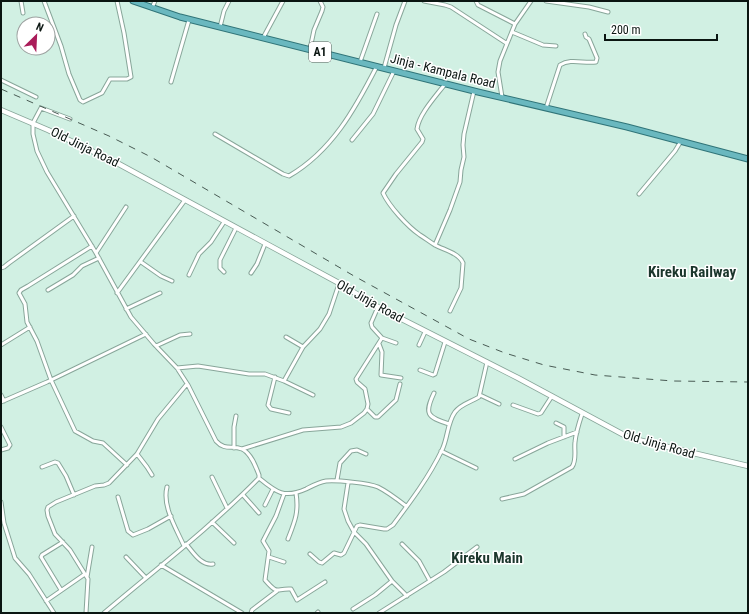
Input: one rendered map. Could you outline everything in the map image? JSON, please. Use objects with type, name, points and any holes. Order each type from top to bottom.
[{"type":"highway","name":"Jinja - Kampala Road","points":[[133,1],[190,20],[681,141],[748,159]]},
{"type":"main road","name":"Old Jinja Road","points":[[1,110],[33,123],[117,163],[340,284],[378,307],[552,396],[582,414],[634,439],[748,466]]},
{"type":"street","points":[[21,1],[23,13]]},
{"type":"street","points":[[44,1],[61,46],[68,74],[82,102],[102,93],[110,79],[127,79],[132,77],[117,1]]},
{"type":"street","points":[[152,8],[155,1]]},
{"type":"street","points":[[220,27],[224,11],[229,1]]},
{"type":"street","points":[[262,38],[283,1]]},
{"type":"street","points":[[310,50],[314,30],[323,7],[320,1]]},
{"type":"street","points":[[384,68],[396,25],[405,1]]},
{"type":"street","points":[[424,1],[445,3],[506,43]]},
{"type":"street","points":[[476,1],[478,5],[515,24]]},
{"type":"street","points":[[502,97],[498,67],[506,43],[515,24],[531,1]]},
{"type":"street","points":[[546,1],[589,7],[608,12]]},
{"type":"street","points":[[360,62],[377,14]]},
{"type":"street","points":[[171,82],[190,20]]},
{"type":"street","points":[[512,32],[543,45],[556,46]]},
{"type":"street","points":[[546,108],[560,65],[569,61],[590,63],[596,62],[597,58],[586,34]]},
{"type":"street","points":[[215,134],[283,174],[289,176],[308,164],[329,144],[361,98],[377,66]]},
{"type":"street","points":[[352,140],[373,114],[394,71]]},
{"type":"street","points":[[1,80],[36,97]]},
{"type":"street","points":[[445,84],[421,116],[417,129],[423,139],[422,142],[391,180],[383,193],[398,214],[412,229],[435,245],[451,252],[460,258],[463,263],[461,288],[450,310]]},
{"type":"street","points":[[435,245],[460,182],[464,156],[464,134],[474,91]]},
{"type":"street","points":[[70,119],[41,108],[33,123],[33,139],[39,156],[47,172],[96,253],[126,309],[156,346],[178,368],[216,441],[223,447],[242,449],[303,430],[345,426],[364,413],[368,404],[365,389],[357,382],[356,379],[382,338]]},
{"type":"street","points":[[639,194],[670,157],[681,141]]},
{"type":"street","points":[[117,293],[185,200]]},
{"type":"street","points":[[96,253],[126,207]]},
{"type":"street","points":[[1,268],[74,216]]},
{"type":"street","points":[[189,275],[199,254],[211,242],[224,222]]},
{"type":"street","points":[[224,272],[220,268],[220,260],[236,228]]},
{"type":"street","points":[[251,273],[257,264],[265,244]]},
{"type":"street","points":[[92,246],[20,292],[20,294],[26,304],[27,322],[42,355],[51,380],[75,431],[93,441],[103,444],[127,464]]},
{"type":"street","points":[[48,290],[73,275],[82,266],[98,258]]},
{"type":"street","points":[[141,262],[161,276],[172,281]]},
{"type":"street","points":[[284,381],[304,347],[320,329],[329,314],[340,284]]},
{"type":"street","points":[[126,309],[160,293]]},
{"type":"street","points":[[378,307],[371,323],[372,327],[382,338],[396,343]]},
{"type":"street","points":[[1,345],[30,327]]},
{"type":"street","points":[[419,345],[425,332]]},
{"type":"street","points":[[1,395],[2,402],[146,334]]},
{"type":"street","points":[[156,346],[180,335],[190,334]]},
{"type":"street","points":[[286,337],[304,347]]},
{"type":"street","points":[[420,370],[433,375],[435,374],[445,342]]},
{"type":"street","points":[[379,344],[382,352],[381,375],[401,378]]},
{"type":"street","points":[[310,554],[318,562],[322,563],[334,553],[342,555],[344,553],[355,528],[360,525],[384,529],[390,527],[423,485],[441,451],[447,437],[449,424],[458,409],[479,397],[487,362]]},
{"type":"street","points":[[178,368],[198,366],[249,374],[261,374],[275,377],[313,395]]},
{"type":"street","points":[[275,377],[268,406],[271,409],[289,413]]},
{"type":"street","points":[[86,613],[88,581],[70,550],[53,532],[48,516],[48,507],[56,502],[95,486],[107,484],[137,454],[158,419],[187,384]]},
{"type":"street","points":[[367,409],[375,417],[378,417],[396,400],[400,384]]},
{"type":"street","points":[[434,393],[428,406],[428,411],[432,416],[440,421],[449,424]]},
{"type":"street","points":[[480,395],[499,404]]},
{"type":"street","points":[[513,406],[538,414],[541,413],[552,396]]},
{"type":"street","points":[[502,499],[524,494],[574,465],[575,443],[582,414]]},
{"type":"street","points":[[234,448],[234,427],[236,416]]},
{"type":"street","points":[[556,423],[564,427],[564,437]]},
{"type":"street","points":[[1,428],[10,443],[8,448],[1,450]]},
{"type":"street","points":[[515,459],[577,432]]},
{"type":"street","points":[[242,449],[250,456],[259,478],[273,489],[284,494],[296,493],[318,483],[337,480],[348,483],[376,486],[406,506]]},
{"type":"street","points":[[337,480],[340,463],[351,451],[357,450],[366,454]]},
{"type":"street","points":[[441,451],[476,468]]},
{"type":"street","points":[[137,454],[152,475]]},
{"type":"street","points":[[42,467],[55,462],[58,463],[74,495]]},
{"type":"street","points":[[212,477],[227,508]]},
{"type":"street","points":[[104,613],[243,495],[259,478]]},
{"type":"street","points":[[348,483],[345,495],[345,513],[354,532],[366,544],[392,581],[407,596]]},
{"type":"street","points":[[167,486],[165,496],[171,516],[185,545],[201,561],[206,564],[214,564]]},
{"type":"street","points":[[265,505],[273,489]]},
{"type":"street","points":[[288,539],[296,517],[298,506],[296,493]]},
{"type":"street","points":[[284,494],[276,516],[263,541],[269,551],[265,580],[272,589],[278,591],[291,589],[297,600],[325,582]]},
{"type":"street","points":[[243,495],[259,513]]},
{"type":"street","points":[[118,497],[128,531],[133,535],[148,529],[171,516]]},
{"type":"street","points":[[1,502],[4,523],[15,558],[29,574],[54,613]]},
{"type":"street","points":[[212,522],[234,543]]},
{"type":"street","points":[[61,590],[41,558],[42,555],[63,542]]},
{"type":"street","points":[[402,544],[419,561],[430,581]]},
{"type":"street","points":[[46,601],[61,590],[86,576],[92,547]]},
{"type":"street","points":[[379,613],[430,581],[477,547]]},
{"type":"street","points":[[126,557],[146,578]]},
{"type":"street","points":[[269,557],[284,562]]},
{"type":"street","points":[[161,565],[242,613]]},
{"type":"street","points":[[353,609],[375,595],[392,581]]},
{"type":"street","points":[[251,613],[252,610],[278,591]]},
{"type":"railway","points":[[1,89],[109,136],[151,157],[354,276],[469,339],[505,353],[544,365],[595,375],[673,381],[748,382]]},
{"type":"district","name":"Kireku Railway","points":[[692,272]]},
{"type":"district","name":"Kireku Main","points":[[487,558]]}]
